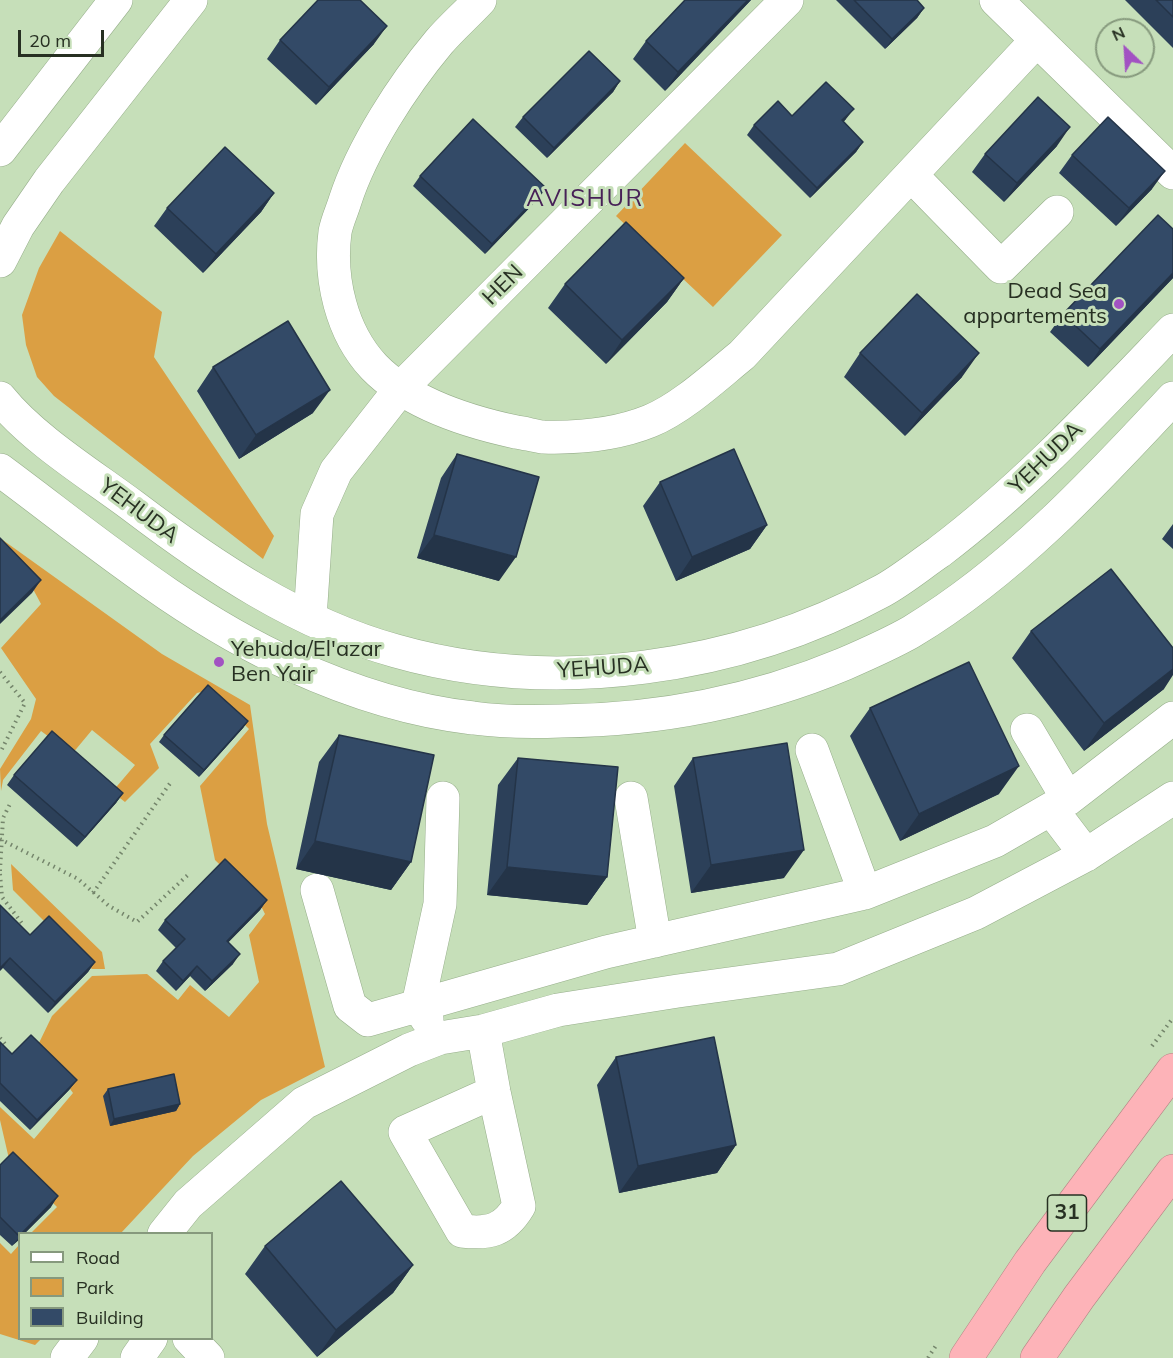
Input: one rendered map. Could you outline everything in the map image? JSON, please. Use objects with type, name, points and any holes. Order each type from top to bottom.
[{"type":"highway","name":"31","points":[[966,1358],[1030,1262],[1173,1070]]},
{"type":"highway","name":"31","points":[[1037,1358],[1079,1297],[1173,1171]]},
{"type":"street","points":[[0,261],[18,226],[49,181],[191,0]]},
{"type":"street","points":[[480,0],[439,42],[369,144],[350,186],[335,231],[334,272],[340,308],[353,338],[374,367],[400,388],[443,411],[484,425],[542,437],[602,434],[651,421],[688,398],[742,355],[1037,40]]},
{"type":"street","name":"HEN","points":[[310,618],[317,513],[336,471],[400,388],[787,0]]},
{"type":"street","points":[[996,0],[1173,173]]},
{"type":"street","points":[[0,150],[100,6]]},
{"type":"street","points":[[911,175],[1001,267],[1057,212]]},
{"type":"street","name":"YEHUDA","points":[[0,398],[25,425],[190,549],[229,574],[310,618],[394,651],[479,669],[524,672],[633,668],[675,663],[750,645],[794,630],[884,590],[971,528],[1054,453],[1173,330]]},
{"type":"street","points":[[0,470],[162,591],[289,664],[331,681],[379,699],[473,718],[523,722],[638,718],[710,707],[764,694],[812,677],[910,633],[994,573],[1038,536],[1088,489],[1173,398]]},
{"type":"street","points":[[317,890],[350,1006],[368,1020],[606,952],[865,893],[995,841],[1059,804],[1173,718]]},
{"type":"street","points":[[1027,729],[1059,804],[1086,855]]},
{"type":"street","points":[[812,750],[865,893]]},
{"type":"street","points":[[440,1038],[418,1005],[440,904],[443,798]]},
{"type":"street","points":[[631,798],[655,941]]},
{"type":"street","points":[[165,1232],[188,1204],[304,1103],[409,1050],[440,1038],[483,1031],[558,1010],[838,969],[976,913],[1086,855],[1173,798]]},
{"type":"street","points":[[483,1031],[494,1092]]},
{"type":"street","points":[[67,1358],[80,1340]]},
{"type":"street","points":[[137,1358],[150,1340]]},
{"type":"street","points":[[191,1340],[208,1358]]},
{"type":"path","points":[[0,672],[25,703],[0,753]]},
{"type":"path","points":[[93,892],[171,782]]},
{"type":"path","points":[[11,802],[3,818],[1,839],[2,897],[24,926]]},
{"type":"path","points":[[1,839],[78,879],[109,906],[137,922],[190,873]]},
{"type":"path","points":[[0,1038],[5,1044]]},
{"type":"green space","points":[[685,143],[782,235],[713,307],[616,216]]},
{"type":"green space","points":[[60,231],[162,312],[154,357],[274,536],[263,559],[54,396],[37,377],[26,345],[22,315],[39,268]]},
{"type":"green space","points":[[0,538],[162,654],[250,705],[267,824],[325,1067],[261,1100],[193,1156],[122,1232],[32,1232],[57,1207],[9,1159],[0,1120],[0,1107],[34,1139],[73,1093],[38,1045],[52,1016],[92,976],[147,974],[178,1000],[190,985],[229,1017],[259,982],[249,935],[265,914],[260,904],[215,860],[200,786],[249,729],[209,690],[197,693],[150,744],[159,768],[125,802],[112,792],[135,765],[92,730],[72,754],[41,731],[3,780],[1,791],[0,769],[31,719],[36,699],[1,648],[41,604],[26,576],[0,551]]},
{"type":"green space","points":[[11,864],[102,952],[105,969],[92,969],[13,890]]},
{"type":"green space","points":[[0,1243],[11,1254],[18,1246],[18,1340],[0,1334]]},
{"type":"green space","points":[[19,1340],[40,1340],[35,1345]]},
{"type":"building","points":[[318,0],[360,0],[387,26],[329,87],[280,40]]},
{"type":"building","points":[[685,0],[748,0],[678,72],[646,41]]},
{"type":"building","points":[[854,0],[917,0],[924,8],[892,39]]},
{"type":"building","points":[[1156,0],[1173,0],[1173,17]]},
{"type":"building","points":[[589,51],[620,81],[554,148],[523,117]]},
{"type":"building","points":[[826,82],[854,109],[842,120],[863,142],[817,188],[754,125],[778,101],[792,116]]},
{"type":"building","points":[[1038,97],[1070,127],[1017,183],[985,154]]},
{"type":"building","points":[[1108,117],[1165,171],[1129,208],[1072,155]]},
{"type":"building","points":[[473,119],[546,188],[492,244],[420,176]]},
{"type":"building","points":[[225,147],[274,193],[216,254],[167,208]]},
{"type":"building","points":[[1158,215],[1173,229],[1173,273],[1100,349],[1063,314]]},
{"type":"building","points":[[626,222],[684,278],[622,340],[565,284]]},
{"type":"building","points":[[917,294],[979,353],[922,413],[860,353]]},
{"type":"building","points":[[288,321],[330,390],[256,435],[213,367]]},
{"type":"building","points":[[734,449],[767,525],[692,557],[660,482]]},
{"type":"building","points":[[457,454],[539,477],[516,557],[434,535]]},
{"type":"building","points":[[0,538],[41,580],[0,620]]},
{"type":"building","points":[[1111,569],[1173,648],[1173,669],[1104,723],[1031,631]]},
{"type":"building","points":[[969,662],[1019,766],[919,814],[870,708]]},
{"type":"building","points":[[208,685],[248,721],[204,770],[164,735]]},
{"type":"building","points":[[52,731],[123,793],[85,837],[14,775]]},
{"type":"building","points":[[339,735],[434,755],[411,862],[315,841]]},
{"type":"building","points":[[787,743],[804,850],[711,865],[693,758]]},
{"type":"building","points":[[518,758],[618,767],[607,877],[507,867]]},
{"type":"building","points":[[225,859],[267,900],[227,941],[240,954],[212,981],[197,966],[183,981],[163,961],[185,939],[165,920]]},
{"type":"building","points":[[0,905],[30,935],[49,916],[95,962],[55,1002],[10,958],[0,968]]},
{"type":"building","points":[[31,1035],[77,1080],[37,1120],[0,1083],[0,1042],[12,1054]]},
{"type":"building","points":[[714,1037],[736,1145],[638,1166],[616,1057]]},
{"type":"building","points":[[174,1074],[180,1104],[114,1119],[108,1089]]},
{"type":"building","points":[[13,1152],[58,1196],[23,1232],[18,1232],[18,1235],[0,1217],[0,1165]]},
{"type":"building","points":[[341,1181],[413,1265],[336,1330],[265,1246]]},
{"type":"place","name":"Dead Sea appartements","points":[[1119,304]]},
{"type":"place","name":"Yehuda/El'azar Ben Yair","points":[[219,662]]},
{"type":"district","name":"AVISHUR","points":[[585,199]]}]
